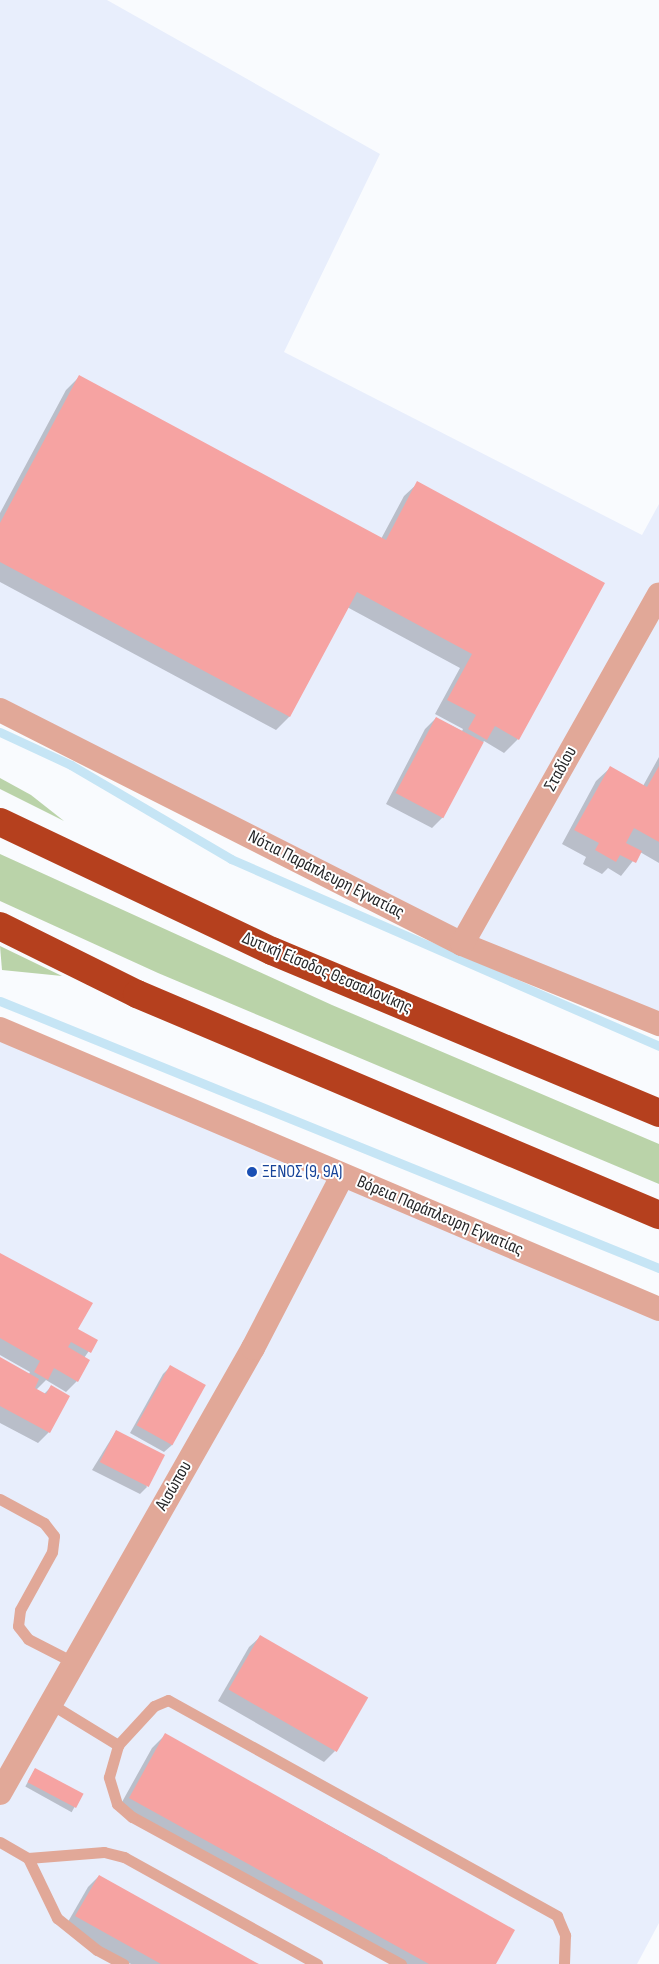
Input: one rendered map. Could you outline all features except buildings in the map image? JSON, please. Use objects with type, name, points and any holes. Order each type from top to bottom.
[{"type":"highway","name":"Δυτική Είσοδος Θεσσαλονίκης","points":[[0,822],[272,950],[659,1114]]},
{"type":"highway","points":[[0,926],[137,994],[659,1215]]},
{"type":"street","name":"Σταδίου","points":[[462,944],[659,595]]},
{"type":"street","name":"Νότια Παράπλευρη Εγνατίας","points":[[0,710],[462,944],[659,1024]]},
{"type":"street","name":"Βόρεια Παράπλευρη Εγνατίας","points":[[0,1029],[342,1176],[659,1309]]},
{"type":"street","name":"Αισώπου","points":[[0,1793],[253,1348],[342,1176]]},
{"type":"lane","points":[[0,1499],[44,1523],[54,1536],[52,1552],[20,1610],[18,1626],[28,1639],[73,1662]]},
{"type":"lane","points":[[401,1964],[132,1816],[117,1804],[109,1777],[118,1745],[154,1706],[168,1700],[557,1916],[565,1935],[564,1964]]},
{"type":"lane","points":[[51,1704],[118,1745]]},
{"type":"lane","points":[[0,1842],[28,1858],[104,1852],[124,1857],[317,1964]]},
{"type":"lane","points":[[28,1858],[57,1918],[97,1950],[123,1964]]},
{"type":"shaded area","points":[[0,0],[107,0],[380,154],[284,352],[642,535],[659,504],[659,1024],[462,944],[0,710]]},
{"type":"shaded area","points":[[0,1035],[659,1316],[659,1923],[637,1964],[0,1964]]},
{"type":"green space","points":[[0,778],[31,795],[64,821],[0,789]]},
{"type":"green space","points":[[0,854],[332,1005],[659,1144],[659,1184],[158,973],[0,901]]},
{"type":"green space","points":[[0,946],[62,976],[2,970]]},
{"type":"waterway","points":[[0,732],[71,765],[231,859],[659,1046]]},
{"type":"waterway","points":[[0,1001],[659,1268]]},
{"type":"place","name":"ΞΕΝΟΣ (9, 9Α)","points":[[252,1172]]}]
